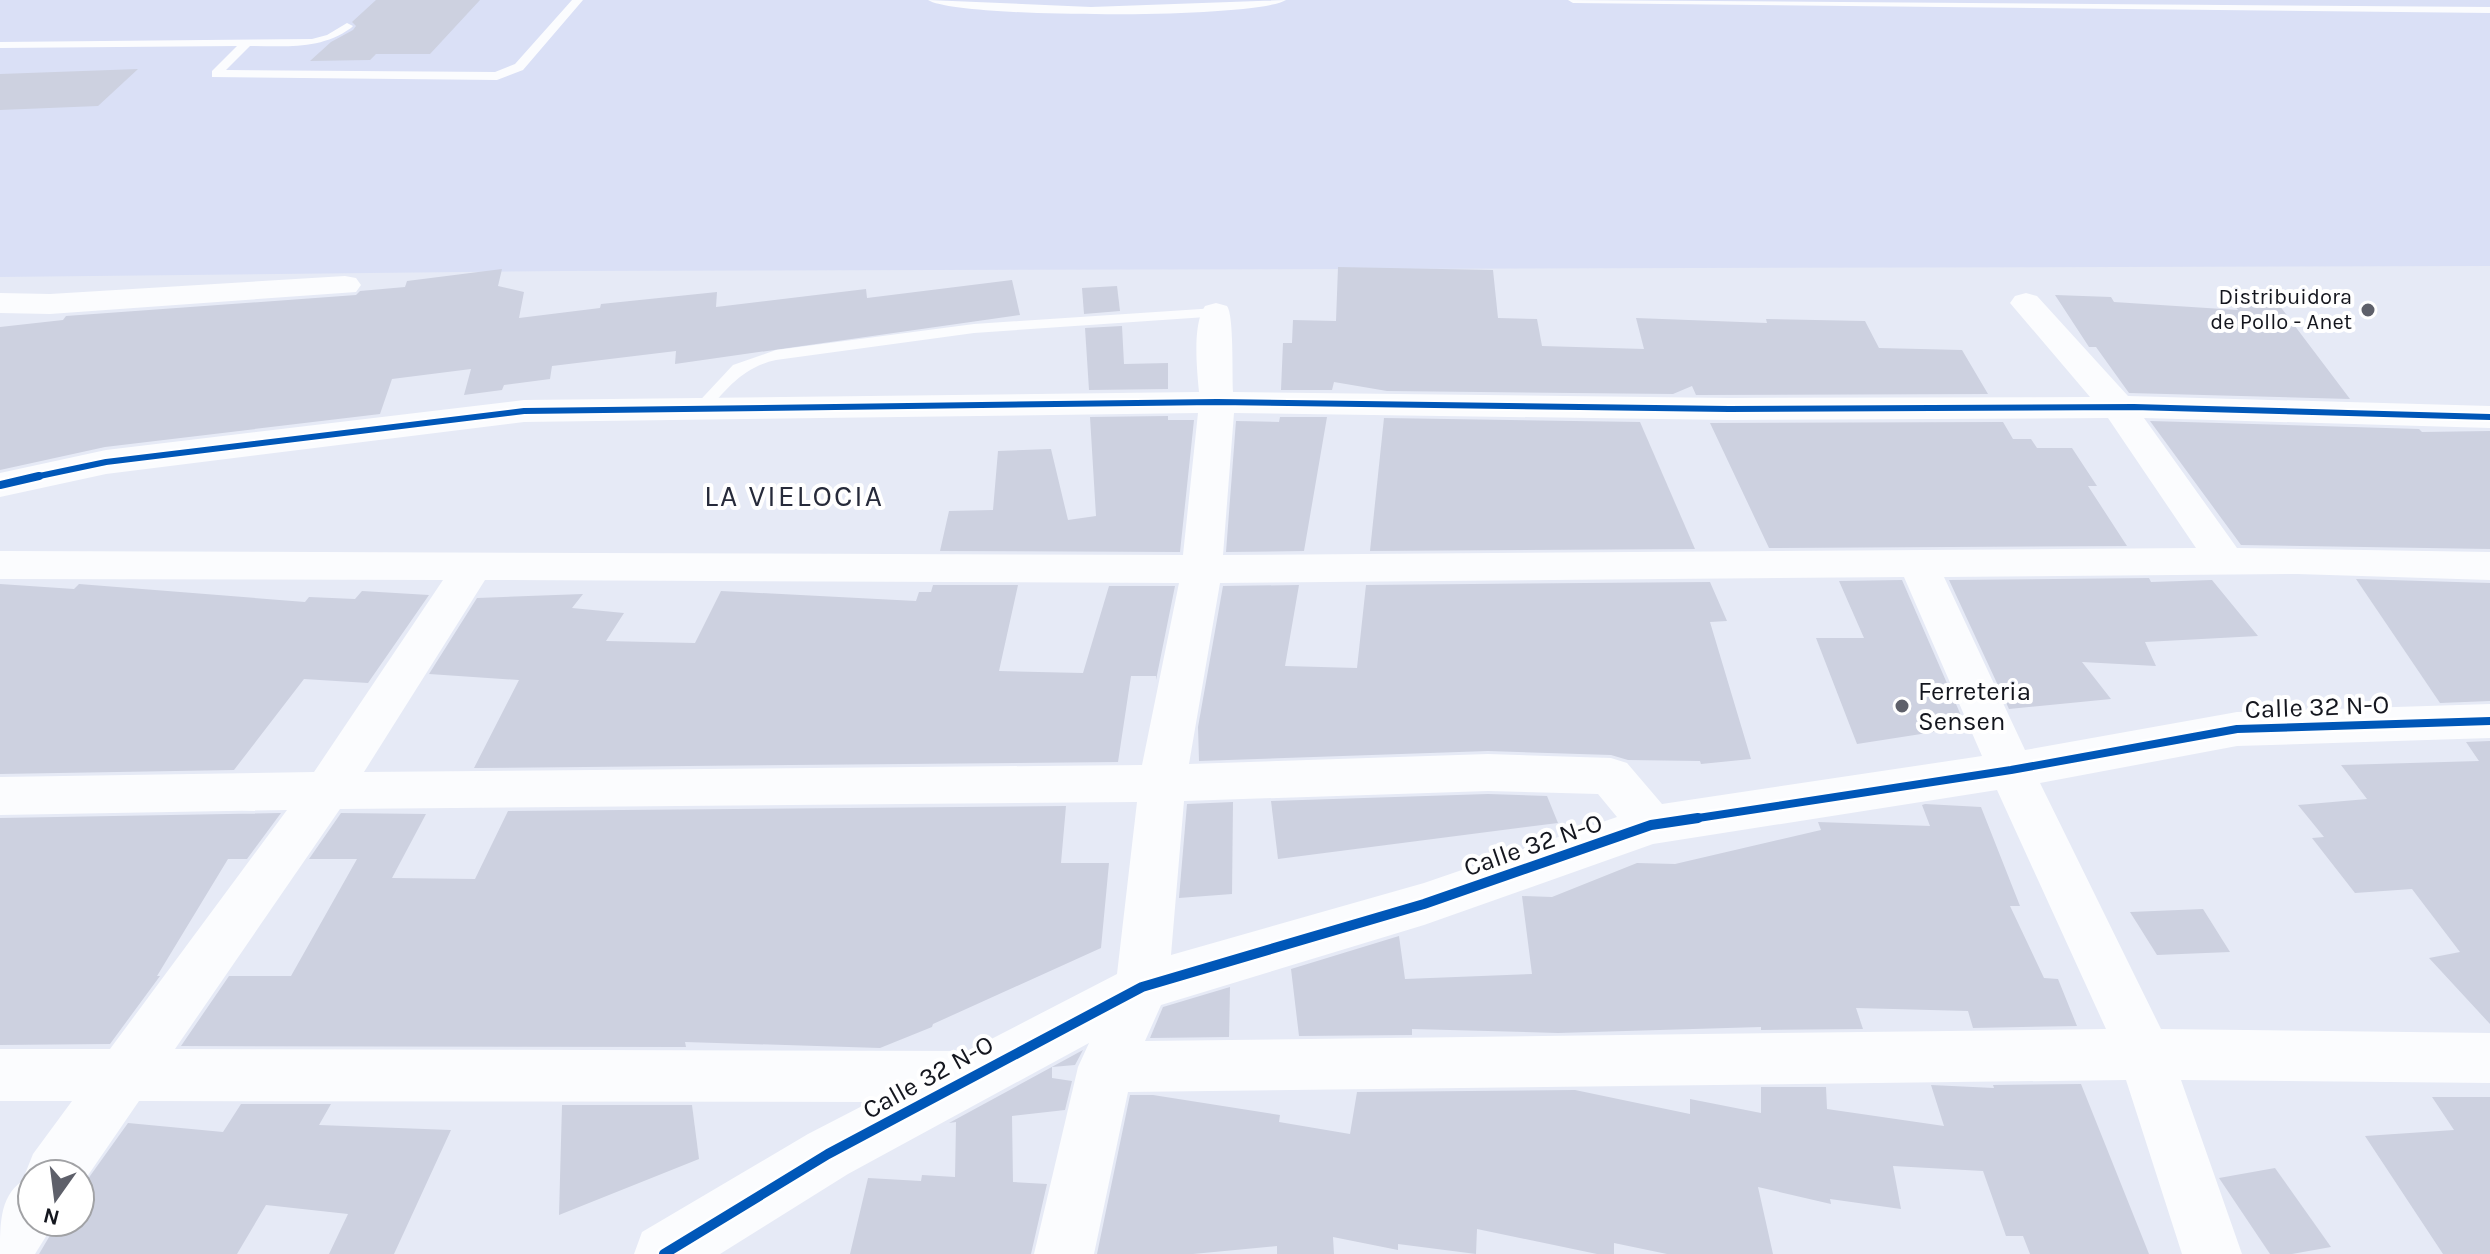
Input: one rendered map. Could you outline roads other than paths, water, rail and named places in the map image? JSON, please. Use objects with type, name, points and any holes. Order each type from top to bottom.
[{"type":"street","points":[[0,303],[50,304],[345,285]]},
{"type":"street","points":[[2026,303],[2118,407],[2226,562]]},
{"type":"street","points":[[1064,1254],[1106,1067],[1142,987],[1162,784],[1202,569],[1217,402],[1213,360],[1216,313]]},
{"type":"street","points":[[0,485],[106,462],[524,411],[1217,402],[1729,409],[2118,407],[2490,417]]},
{"type":"street","points":[[0,565],[1202,569],[2226,562],[2490,566]]},
{"type":"street","points":[[1919,566],[2145,1054],[2212,1254]]},
{"type":"street","points":[[65,1158],[328,789],[472,568]]},
{"type":"street","name":"Calle 32 N-O","points":[[664,1254],[828,1154],[1142,987],[1424,904],[1651,825],[2011,770],[2237,729],[2488,723]]},
{"type":"street","points":[[0,796],[328,789],[1162,784],[1544,772],[1611,776],[1651,825]]},
{"type":"street","points":[[1106,1067],[2145,1054],[2490,1058]]},
{"type":"street","points":[[0,1075],[970,1076]]},
{"type":"street","points":[[0,1253],[16,1230]]},
{"type":"lane","points":[[248,42],[216,74],[497,76],[519,67],[578,0]]},
{"type":"lane","points":[[933,0],[981,8],[1038,10],[1249,6],[1281,0]]},
{"type":"lane","points":[[1573,0],[2490,10]]},
{"type":"lane","points":[[0,45],[323,40],[347,26]]},
{"type":"lane","points":[[699,410],[731,373],[748,363],[801,352],[861,341],[996,327],[1216,313]]},
{"type":"place","name":"Distribuidora de Pollo - Anet","points":[[2368,310]]},
{"type":"place","name":"Ferreteria Sensen","points":[[1902,706]]},
{"type":"district","name":"LA VIELOCIA","points":[[794,496]]}]
